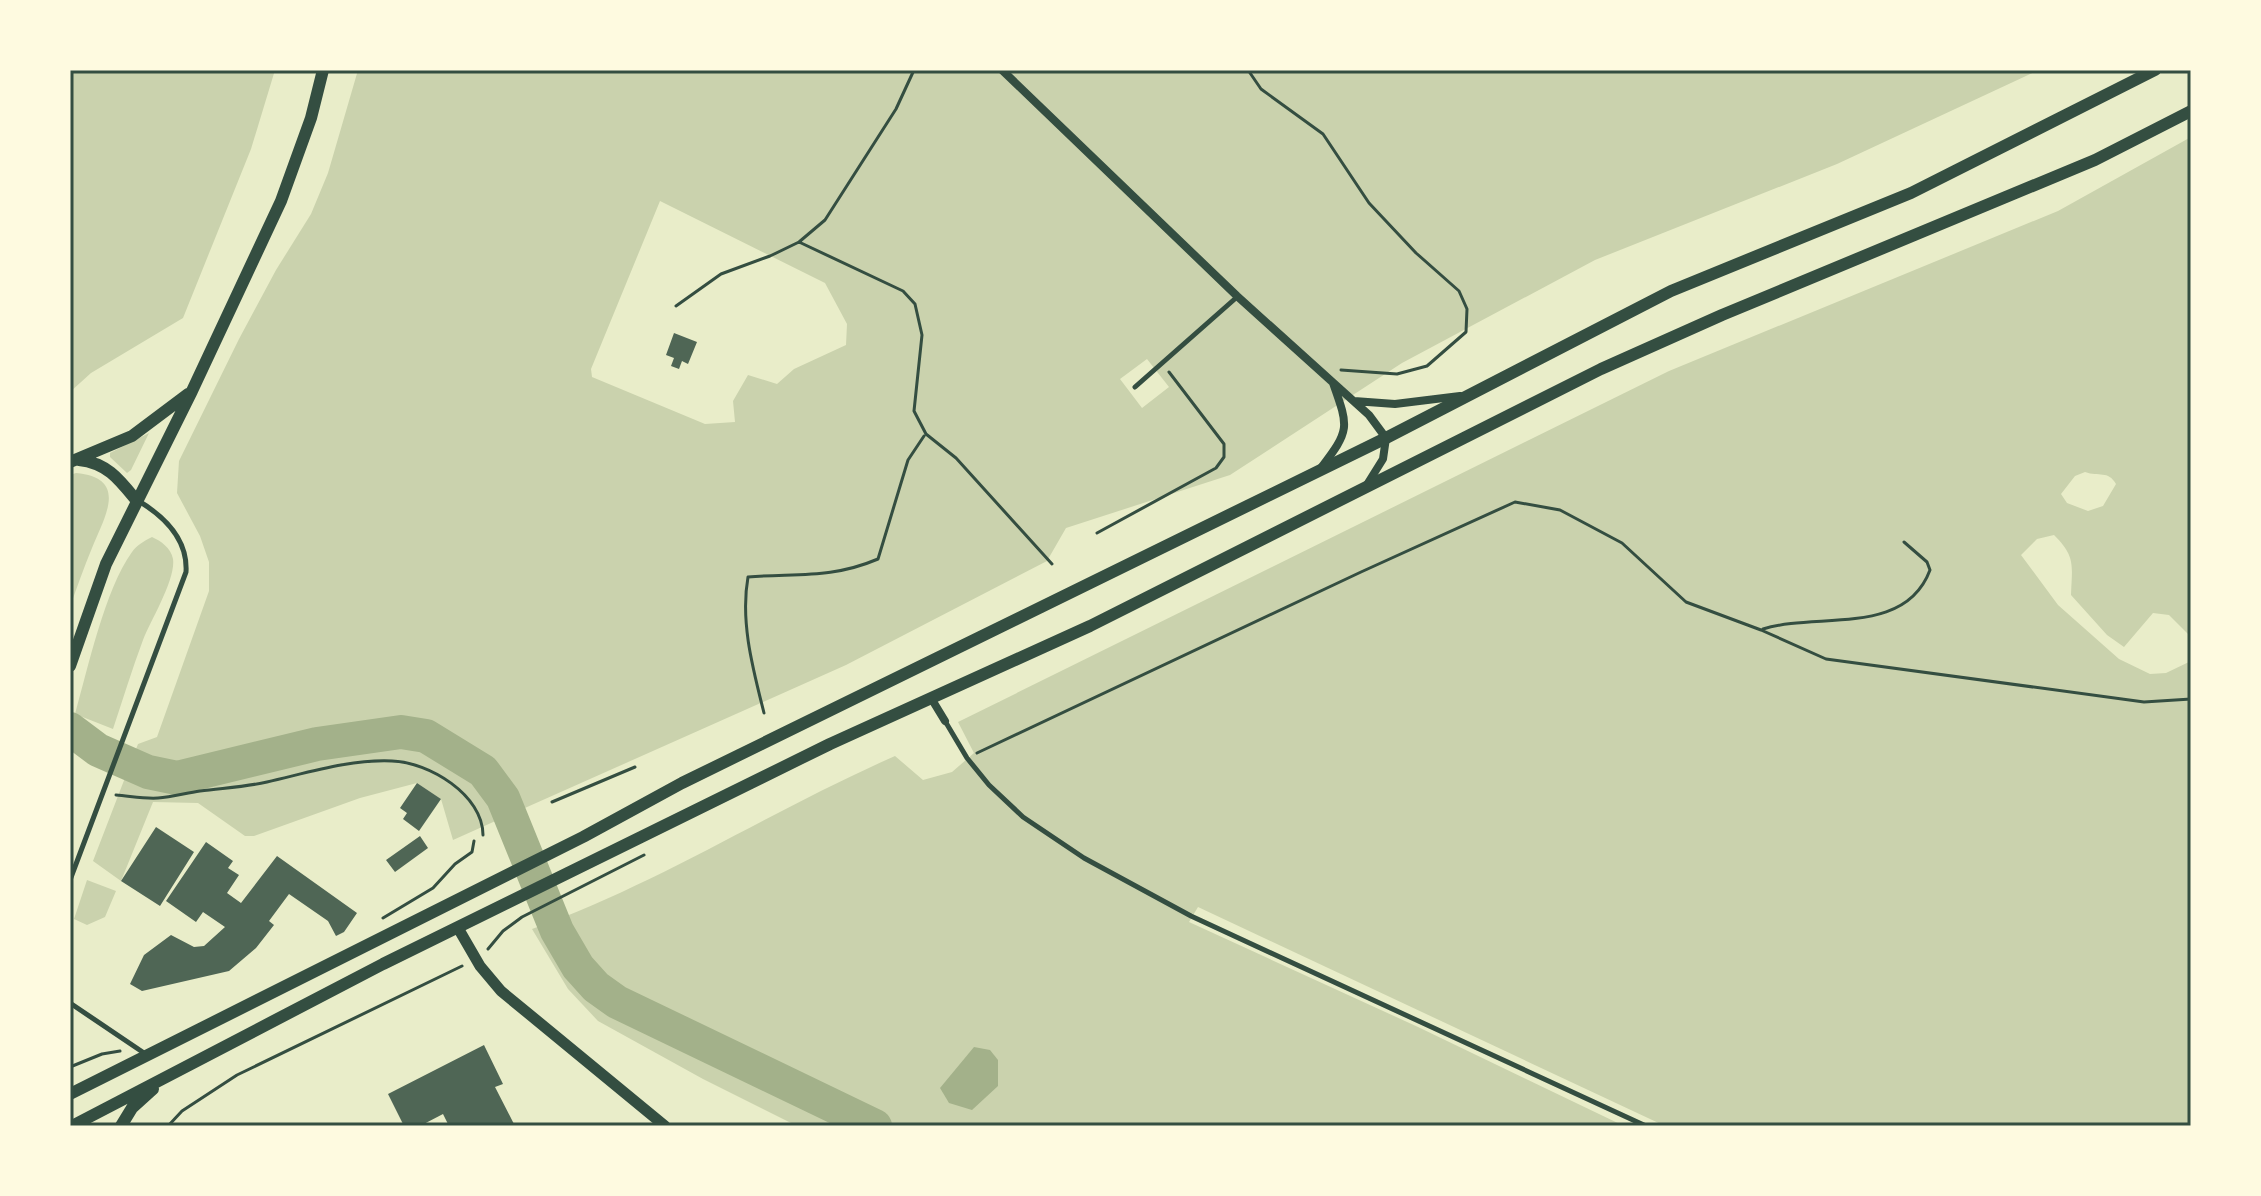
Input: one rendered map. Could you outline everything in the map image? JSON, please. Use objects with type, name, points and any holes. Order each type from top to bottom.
[{"type":"main road","points":[[70,666],[97,584],[281,201],[311,118],[323,70]]},
{"type":"main road","points":[[70,1094],[563,847],[722,763],[1386,438],[1671,291],[1911,193],[2155,70]]},
{"type":"main road","points":[[72,1126],[517,898],[830,744],[1090,626],[1614,363],[2095,160],[2191,111]]},
{"type":"main road","points":[[73,461],[132,436],[192,391]]},
{"type":"main road","points":[[73,461],[96,462],[108,468],[136,500]]},
{"type":"main road","points":[[121,1126],[132,1108],[162,1080]]},
{"type":"street","points":[[1002,70],[1237,296],[1369,415],[1386,438],[1380,466],[1362,489]]},
{"type":"street","points":[[1320,469],[1344,435],[1345,422],[1332,383]]},
{"type":"street","points":[[1354,401],[1395,404],[1468,395]]},
{"type":"street","points":[[931,698],[945,721]]},
{"type":"street","points":[[458,928],[480,966],[501,991],[660,1125]]},
{"type":"lane","points":[[1135,387],[1237,296]]},
{"type":"lane","points":[[70,880],[184,582],[187,565],[182,544],[174,531],[159,515],[136,500]]},
{"type":"lane","points":[[945,721],[967,758],[989,785],[1023,817],[1052,838],[1168,904],[1646,1126]]},
{"type":"lane","points":[[70,1003],[147,1055]]},
{"type":"path","points":[[676,306],[721,274],[799,242],[825,220],[896,109],[914,70]]},
{"type":"path","points":[[1248,70],[1261,89],[1323,134],[1369,203],[1416,253],[1459,291],[1467,309],[1466,332],[1427,366],[1397,374],[1342,369],[1332,383]]},
{"type":"path","points":[[799,242],[903,291],[915,304],[922,335],[914,411],[926,434],[956,458],[1052,564]]},
{"type":"path","points":[[1097,533],[1216,468],[1224,457],[1224,444],[1162,363]]},
{"type":"path","points":[[764,713],[752,664],[744,600],[748,577],[787,577],[851,570],[878,559],[908,460],[926,434]]},
{"type":"path","points":[[967,758],[1515,502],[1560,510],[1622,543],[1686,602],[1826,659],[2144,702],[2191,699]]},
{"type":"path","points":[[1761,630],[1783,623],[1852,619],[1890,612],[1912,600],[1924,587],[1930,570],[1927,562],[1904,542]]},
{"type":"path","points":[[103,795],[160,798],[394,760],[420,765],[440,775],[457,789],[483,822],[483,835]]},
{"type":"path","points":[[552,802],[635,767]]},
{"type":"path","points":[[376,923],[433,888],[455,864],[472,852],[474,841]]},
{"type":"path","points":[[493,946],[498,936],[522,917],[605,875],[607,881]]},
{"type":"path","points":[[168,1126],[182,1111],[237,1075],[447,971],[455,970]]},
{"type":"path","points":[[70,1067],[133,1045]]},
{"type":"shaded area","points":[[70,70],[275,70],[251,149],[183,318],[91,373],[70,392]]},
{"type":"shaded area","points":[[358,70],[2039,70],[1837,164],[1595,260],[1402,363],[1230,475],[1066,528],[1047,561],[846,665],[453,840],[441,799],[417,783],[360,798],[254,836],[245,836],[198,803],[153,802],[121,881],[93,861],[138,744],[157,737],[209,591],[209,562],[200,536],[177,493],[179,461],[239,339],[311,214],[328,173]],"holes":[[[660,201],[825,283],[847,324],[846,345],[794,369],[777,384],[748,375],[733,401],[735,422],[705,424],[592,377],[591,369]],[[1147,359],[1169,387],[1142,408],[1120,379]]]},
{"type":"shaded area","points":[[2191,137],[2191,637],[2169,615],[2153,613],[2124,647],[2107,635],[2071,595],[2071,562],[2066,549],[2054,535],[2037,539],[2021,555],[2058,605],[2119,659],[2150,674],[2166,673],[2191,661],[2191,1126],[1665,1126],[1198,907],[1189,922],[1624,1126],[797,1126],[598,1021],[568,989],[532,929],[625,891],[895,756],[923,780],[952,772],[974,753],[958,722],[1669,371],[2058,211]],"holes":[[[2085,472],[2106,475],[2116,484],[2103,506],[2088,511],[2067,503],[2061,494],[2075,476]]]},
{"type":"shaded area","points":[[149,433],[127,473],[110,457],[110,453]]},
{"type":"shaded area","points":[[76,473],[103,482],[109,500],[70,607],[70,475]]},
{"type":"shaded area","points":[[152,537],[170,551],[173,559],[171,577],[143,640],[113,729],[75,714],[98,630],[114,586],[132,552]]},
{"type":"shaded area","points":[[87,880],[116,891],[105,917],[87,925],[74,919]]},
{"type":"shaded area","points":[[974,1047],[990,1050],[998,1060],[998,1086],[972,1110],[949,1103],[940,1088]]},
{"type":"building","points":[[674,333],[697,342],[688,364],[682,361],[679,369],[671,366],[674,358],[666,355]]},
{"type":"building","points":[[417,783],[441,799],[419,831],[403,819],[407,813],[400,808]]},
{"type":"building","points":[[156,827],[194,852],[160,906],[121,881]]},
{"type":"building","points":[[420,836],[428,848],[395,872],[386,860]]},
{"type":"building","points":[[206,842],[233,861],[228,868],[239,875],[227,893],[241,903],[277,856],[357,913],[344,932],[336,936],[328,921],[289,894],[269,921],[274,925],[256,948],[229,971],[142,991],[130,984],[144,955],[171,935],[194,947],[204,946],[225,927],[203,912],[196,922],[166,901]]},
{"type":"building","points":[[484,1045],[503,1084],[495,1087],[515,1126],[449,1126],[443,1114],[420,1126],[404,1126],[388,1094]]},
{"type":"waterway","points":[[70,729],[98,750],[148,772],[177,778],[317,744],[401,732],[426,736],[483,771],[503,798],[557,931],[578,967],[596,987],[617,1002],[875,1126]]}]
